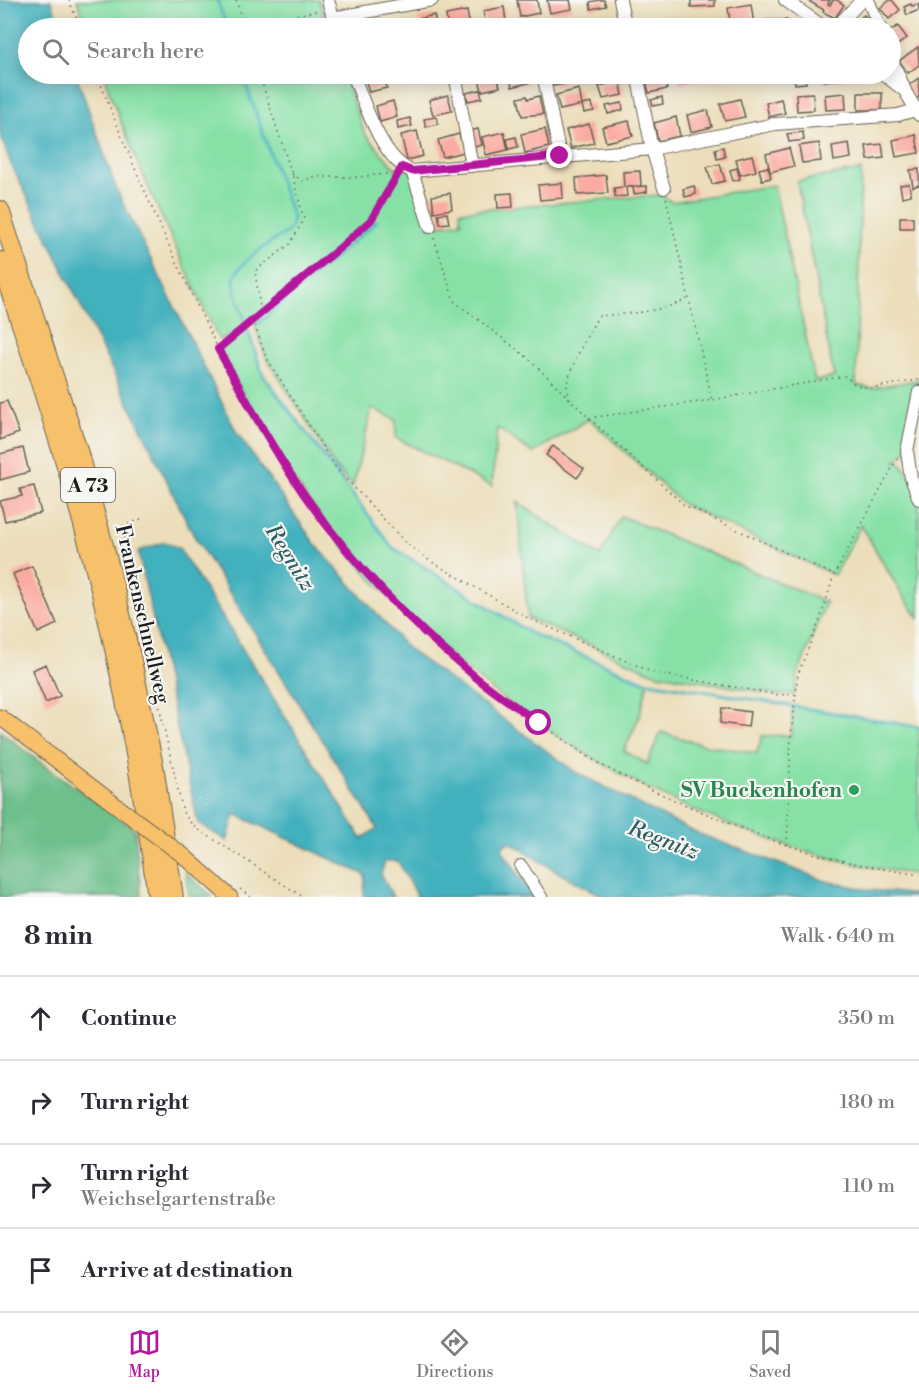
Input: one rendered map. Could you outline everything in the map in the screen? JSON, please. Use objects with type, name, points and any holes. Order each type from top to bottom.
[{"type":"highway","name":"Frankenschnellweg","points":[[0,210],[78,450],[112,579],[154,766],[174,897]]},
{"type":"highway","name":"Frankenschnellweg","points":[[0,261],[63,455],[96,572],[120,675],[138,770],[157,897]]},
{"type":"main road","points":[[0,717],[184,856],[230,897]]},
{"type":"street","points":[[332,14],[432,0]]},
{"type":"street","points":[[620,0],[624,18]]},
{"type":"street","points":[[785,0],[811,18]]},
{"type":"street","points":[[845,18],[862,0]]},
{"type":"street","points":[[868,0],[876,18]]},
{"type":"street","points":[[357,84],[374,129],[402,167],[412,171],[652,149],[775,124],[918,112],[901,81]]},
{"type":"street","points":[[457,84],[472,166]]},
{"type":"street","points":[[545,84],[560,156]]},
{"type":"street","points":[[638,84],[652,149],[664,188]]},
{"type":"street","points":[[896,84],[905,91]]},
{"type":"street","points":[[412,171],[430,227]]},
{"type":"street","points":[[919,392],[908,451],[911,478],[919,499]]},
{"type":"street","points":[[521,866],[541,897]]},
{"type":"path","points":[[69,0],[76,18]]},
{"type":"path","points":[[236,0],[242,18]]},
{"type":"path","points":[[305,18],[332,14]]},
{"type":"path","points":[[101,84],[116,126],[157,220],[218,349],[267,438],[322,518],[404,613],[473,676],[606,767],[699,811],[787,844],[852,863],[919,875]]},
{"type":"path","points":[[261,314],[255,272],[290,244],[304,219],[263,84]]},
{"type":"path","points":[[218,349],[371,220],[399,173],[358,177],[313,177],[303,181],[292,174]]},
{"type":"path","points":[[664,188],[712,400]]},
{"type":"path","points":[[430,227],[454,301],[528,358],[589,418],[684,505],[834,575]]},
{"type":"path","points":[[570,399],[567,385],[571,370],[593,323],[599,316],[643,312],[673,306],[688,298]]},
{"type":"path","points":[[253,320],[266,357],[336,468],[405,542],[428,559],[528,618],[654,673],[779,695],[795,694]]},
{"type":"path","points":[[589,418],[712,400],[845,376],[856,385],[870,388],[919,380]]},
{"type":"path","points":[[787,844],[793,714],[798,674],[820,620],[834,575],[894,462],[908,451]]},
{"type":"path","points":[[141,519],[123,526],[124,539],[129,572],[183,812],[193,826],[303,897]]},
{"type":"green space","points":[[77,0],[319,0],[324,18],[83,18]]},
{"type":"green space","points":[[107,84],[347,84],[365,134],[399,173],[402,167],[412,171],[430,227],[461,222],[460,211],[661,195],[672,202],[774,185],[815,381],[834,377],[797,181],[861,170],[856,385],[871,388],[919,380],[919,392],[907,451],[895,461],[901,463],[911,478],[919,499],[919,618],[901,593],[861,525],[834,575],[684,505],[589,419],[533,453],[497,428],[492,486],[396,438],[396,420],[372,408],[353,486],[336,468],[266,357],[253,320],[242,329],[248,330],[263,375],[392,547],[532,634],[648,682],[640,715],[624,751],[647,764],[661,732],[704,745],[757,753],[762,736],[791,735],[793,706],[919,727],[919,875],[851,863],[767,838],[686,806],[608,767],[533,720],[463,667],[399,608],[341,543],[270,442],[218,349],[238,331],[219,340],[143,175]]},
{"type":"green space","points":[[517,502],[600,556],[621,516],[826,602],[798,674],[795,694],[779,695],[654,673],[528,618]]},
{"type":"green space","points":[[0,731],[41,763],[135,829],[141,897],[0,897]]},
{"type":"green space","points":[[185,872],[213,897],[189,897]]},
{"type":"water","name":"Regnitz","points":[[0,0],[51,0],[57,18],[18,18],[18,84],[80,84],[117,191],[237,433],[315,544],[408,649],[577,773],[694,832],[826,881],[869,890],[919,895],[919,897],[605,897],[561,874],[510,842],[505,844],[502,850],[534,897],[417,897],[398,861],[385,861],[381,874],[393,897],[364,897],[365,875],[235,814],[227,841],[198,823],[138,551],[165,542],[179,548],[362,839],[377,828],[194,536],[11,164],[0,134]]},
{"type":"building","points":[[517,0],[537,0],[539,13],[520,17]]},
{"type":"building","points":[[547,0],[570,0],[572,9],[550,13]]},
{"type":"building","points":[[604,0],[606,6],[591,9],[590,2]]},
{"type":"building","points":[[691,0],[715,0],[715,6],[691,7]]},
{"type":"building","points":[[807,0],[830,0],[828,4],[830,5],[833,0],[837,0],[844,5],[835,18]]},
{"type":"building","points":[[892,0],[900,10],[888,18],[880,8]]},
{"type":"building","points":[[751,4],[753,18],[730,18],[728,8]]},
{"type":"building","points":[[911,4],[912,6],[918,4],[919,10],[907,15],[904,7]]},
{"type":"building","points":[[504,7],[505,18],[484,18],[483,11]]},
{"type":"building","points":[[467,11],[468,18],[446,18],[446,15]]},
{"type":"building","points":[[901,30],[907,38],[901,42]]},
{"type":"building","points":[[918,47],[919,65],[908,73],[901,64],[901,60]]},
{"type":"building","points":[[919,78],[919,97],[916,99],[907,86]]},
{"type":"building","points":[[367,84],[386,84],[387,88],[369,92]]},
{"type":"building","points":[[480,84],[499,84],[500,87],[482,91]]},
{"type":"building","points":[[621,84],[623,95],[603,99],[599,86]]},
{"type":"building","points":[[647,84],[666,84],[667,89],[649,93]]},
{"type":"building","points":[[579,89],[582,105],[560,110],[556,95]]},
{"type":"building","points":[[480,90],[482,98],[468,101],[466,93]]},
{"type":"building","points":[[813,93],[814,110],[797,111],[796,94]]},
{"type":"building","points":[[845,93],[846,109],[826,110],[825,95]]},
{"type":"building","points":[[858,93],[882,93],[882,110],[858,110]]},
{"type":"building","points":[[448,95],[452,111],[433,115],[429,100]]},
{"type":"building","points":[[527,96],[528,99],[539,96],[543,114],[522,116],[518,98]]},
{"type":"building","points":[[662,97],[663,104],[653,106],[651,100]]},
{"type":"building","points":[[740,99],[745,117],[725,121],[720,104]]},
{"type":"building","points":[[781,99],[785,113],[769,117],[766,103]]},
{"type":"building","points":[[393,101],[397,117],[380,122],[376,106]]},
{"type":"building","points":[[592,103],[594,111],[584,113],[582,105]]},
{"type":"building","points":[[622,103],[623,110],[608,114],[606,106]]},
{"type":"building","points":[[708,110],[712,127],[691,132],[687,115]]},
{"type":"building","points":[[436,117],[438,124],[426,127],[424,119]]},
{"type":"building","points":[[676,117],[680,136],[658,141],[654,123]]},
{"type":"building","points":[[410,118],[412,126],[398,129],[397,121]]},
{"type":"building","points":[[629,121],[633,136],[606,142],[602,127]]},
{"type":"building","points":[[589,124],[594,143],[571,148],[566,130]]},
{"type":"building","points":[[478,129],[482,145],[474,147],[470,131]]},
{"type":"building","points":[[545,129],[549,147],[525,153],[521,134]]},
{"type":"building","points":[[417,131],[423,156],[407,160],[401,135]]},
{"type":"building","points":[[504,132],[508,150],[486,155],[482,137]]},
{"type":"building","points":[[803,132],[804,140],[789,142],[787,134]]},
{"type":"building","points":[[459,134],[464,152],[443,157],[438,140]]},
{"type":"building","points":[[916,135],[919,153],[896,157],[893,140]]},
{"type":"building","points":[[516,137],[518,147],[509,149],[507,139]]},
{"type":"building","points":[[819,143],[821,161],[802,163],[799,146]]},
{"type":"building","points":[[849,143],[851,158],[834,161],[832,146]]},
{"type":"building","points":[[882,144],[884,158],[868,160],[866,146]]},
{"type":"building","points":[[723,147],[725,157],[717,159],[715,149]]},
{"type":"building","points":[[789,148],[794,166],[770,172],[766,154]]},
{"type":"building","points":[[752,155],[756,171],[740,175],[736,159]]},
{"type":"building","points":[[720,164],[725,181],[712,184],[707,167]]},
{"type":"building","points":[[768,167],[771,178],[762,180],[759,169]]},
{"type":"building","points":[[737,168],[740,179],[733,181],[730,170]]},
{"type":"building","points":[[919,169],[919,185],[913,187],[910,170]]},
{"type":"building","points":[[640,171],[641,186],[626,187],[627,196],[615,197],[614,188],[624,187],[623,172]]},
{"type":"building","points":[[606,175],[608,193],[577,195],[576,178]]},
{"type":"building","points":[[562,183],[563,198],[540,200],[538,185]]},
{"type":"building","points":[[909,184],[911,195],[902,197],[900,185]]},
{"type":"building","points":[[647,186],[647,192],[634,194],[633,187]]},
{"type":"building","points":[[694,186],[696,194],[685,197],[683,189]]},
{"type":"building","points":[[450,193],[452,209],[434,212],[432,196]]},
{"type":"building","points":[[512,193],[513,207],[498,208],[497,194]]},
{"type":"building","points":[[447,213],[449,223],[440,224],[438,214]]},
{"type":"building","points":[[900,217],[913,217],[913,228],[900,228]]},
{"type":"building","points":[[7,401],[19,433],[0,440],[0,403]]},
{"type":"building","points":[[553,446],[584,469],[577,478],[546,455]]},
{"type":"building","points":[[23,448],[29,472],[0,480],[0,454]]},
{"type":"building","points":[[34,486],[41,513],[5,521],[0,501],[22,496],[20,489]]},
{"type":"building","points":[[32,566],[57,624],[38,633],[13,574]]},
{"type":"building","points":[[46,664],[60,696],[46,703],[32,670]]},
{"type":"building","points":[[722,708],[750,712],[748,727],[720,723]]},
{"type":"waterway","points":[[217,0],[223,18]]},
{"type":"waterway","points":[[244,320],[234,283],[235,275],[246,261],[287,232],[293,218],[246,84]]},
{"type":"waterway","points":[[259,323],[377,221]]},
{"type":"waterway","points":[[248,330],[263,375],[392,547],[532,634],[643,681],[919,727]]},
{"type":"place","name":"SV Buckenhofen","points":[[854,790]]},
{"type":"route","points":[[539,723],[473,676],[404,613],[372,578],[322,518],[289,473],[218,349],[371,220],[402,167],[412,171],[560,156]]}]
